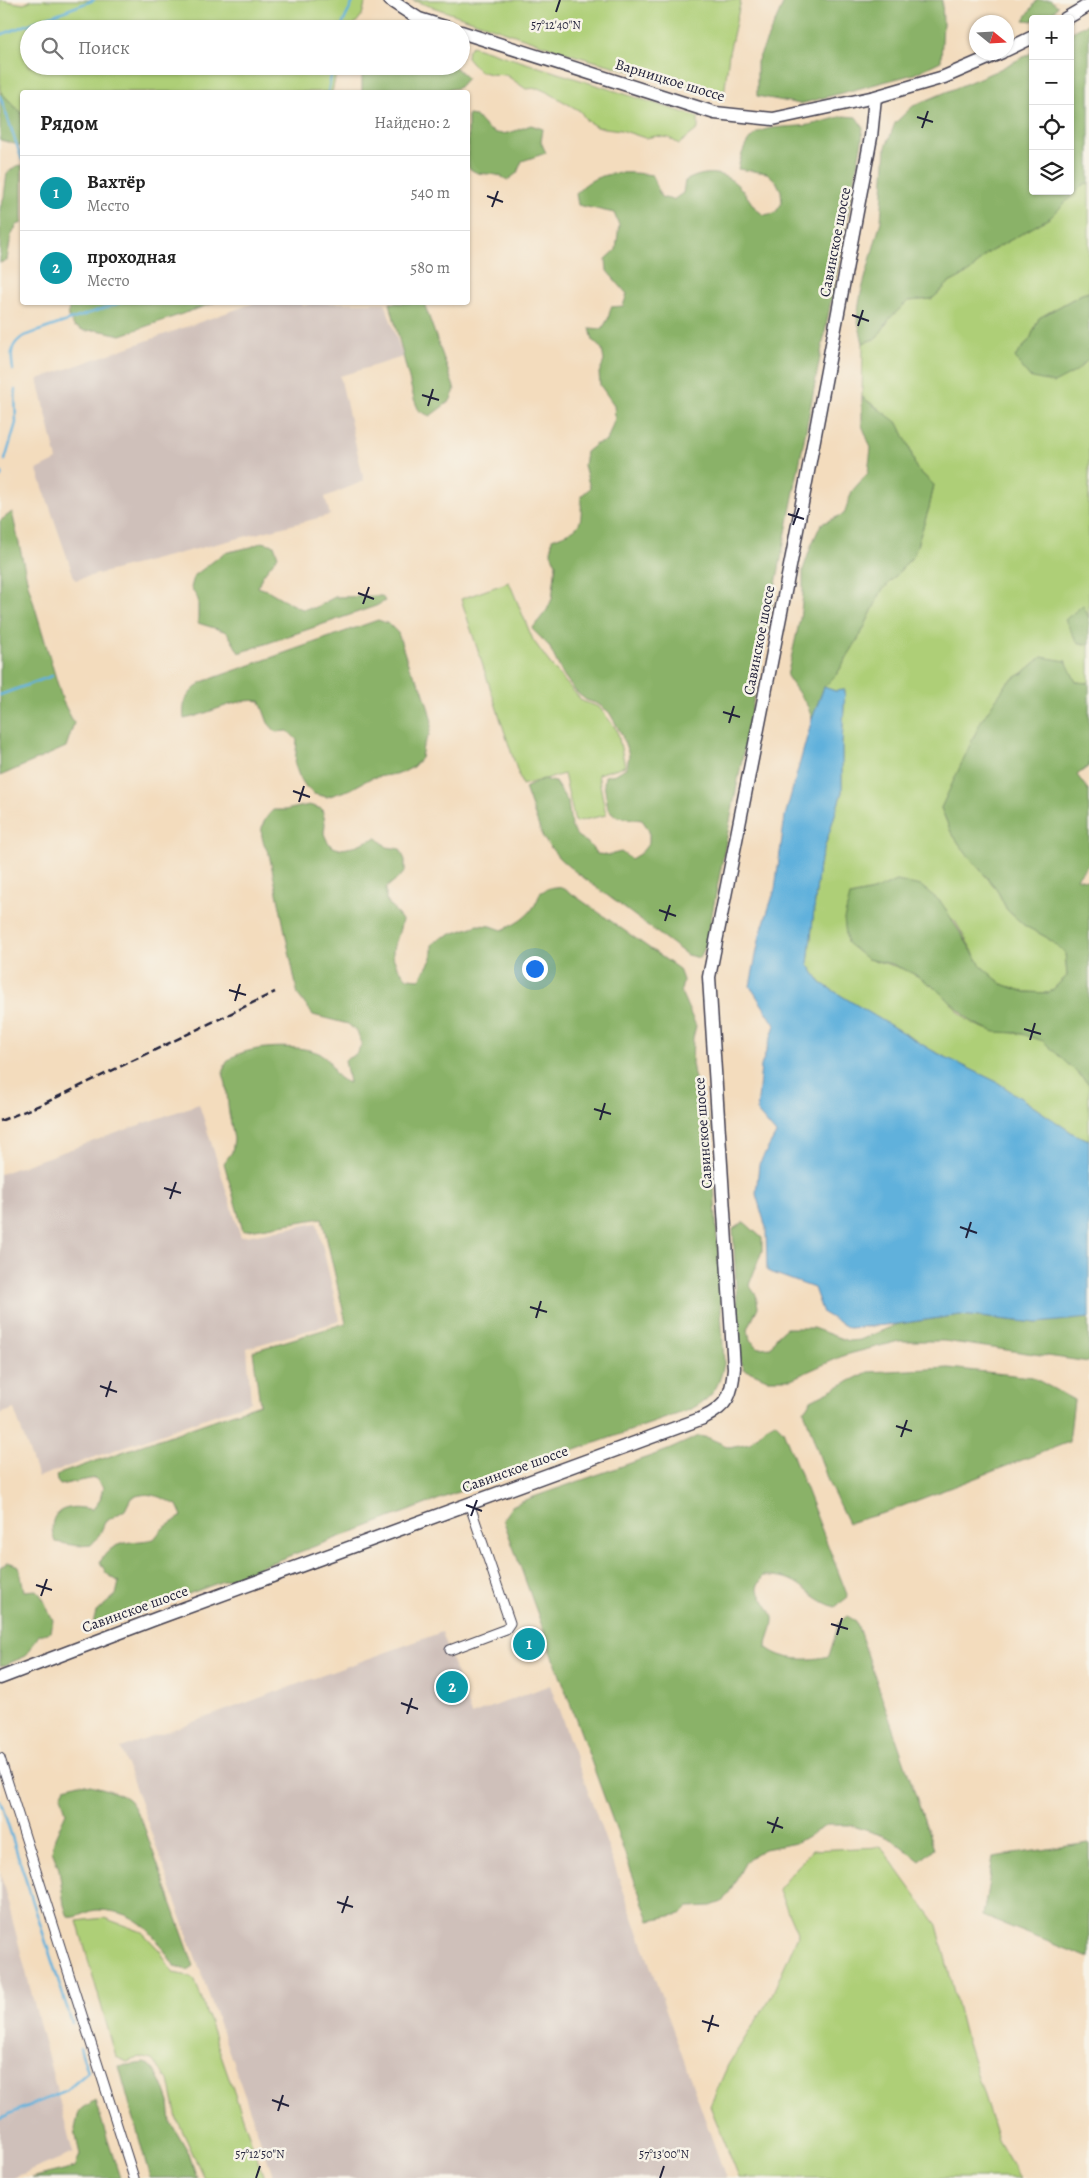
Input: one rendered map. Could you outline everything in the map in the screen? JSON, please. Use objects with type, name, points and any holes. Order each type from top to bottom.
[{"type":"street","points":[[390,0],[422,20]]},
{"type":"street","points":[[1072,15],[1089,5]]},
{"type":"street","name":"Варницкое шоссе","points":[[470,35],[715,113],[773,119],[874,97],[944,77],[983,60]]},
{"type":"street","points":[[1014,46],[1029,39]]},
{"type":"street","name":"Савинское шоссе","points":[[0,1678],[703,1418],[724,1404],[733,1384],[734,1368],[709,977],[872,137],[874,97]]},
{"type":"street","points":[[450,1650],[506,1628],[510,1623],[469,1503]]},
{"type":"street","points":[[0,1758],[134,2178]]},
{"type":"shaded area","points":[[248,305],[386,305],[403,357],[340,376],[364,481],[325,497],[330,515],[75,580],[37,470],[57,460],[38,379]]},
{"type":"shaded area","points":[[199,1104],[241,1237],[317,1223],[340,1321],[247,1348],[251,1402],[38,1477],[14,1409],[0,1414],[0,1174]]},
{"type":"shaded area","points":[[442,1632],[471,1715],[550,1685],[726,2178],[274,2178],[121,1748]]},
{"type":"shaded area","points":[[0,1872],[73,2153],[13,2178],[0,2178]]},
{"type":"green space","points":[[0,0],[24,4],[32,0],[366,0],[362,15],[358,20],[20,20],[20,75],[336,75],[332,90],[20,90],[20,112],[0,91]]},
{"type":"green space","points":[[412,0],[741,0],[729,53],[724,96],[576,56]]},
{"type":"green space","points":[[785,0],[942,0],[941,61],[914,74],[800,104],[757,96],[757,62]]},
{"type":"green space","points":[[1037,0],[1050,0],[1058,6],[1050,15],[1029,15],[1029,21],[1024,20]]},
{"type":"green space","points":[[1089,23],[1089,183],[1084,184],[1074,194],[1074,60],[1074,31]]},
{"type":"green space","points":[[472,46],[698,117],[698,129],[679,144],[669,138],[657,136],[645,138],[621,130],[597,127],[587,121],[580,111],[549,93],[538,88],[526,89],[506,75],[479,71],[470,60],[470,48]]},
{"type":"green space","points":[[1029,54],[1029,195],[1073,195],[1051,217],[986,254],[970,272],[949,283],[932,299],[908,301],[890,318],[877,338],[863,343],[857,317],[861,293],[881,221],[886,147],[895,123],[913,106],[996,71]]},
{"type":"green space","points":[[362,75],[464,75],[467,78],[458,88],[446,90],[362,90]]},
{"type":"green space","points":[[0,91],[20,112],[20,145],[0,140]]},
{"type":"green space","points":[[470,115],[476,116],[490,130],[496,133],[508,133],[531,125],[543,129],[541,142],[546,153],[522,161],[517,173],[508,180],[498,175],[475,172],[470,168]]},
{"type":"green space","points":[[843,116],[856,117],[863,127],[862,141],[706,945],[700,958],[687,955],[559,858],[543,838],[525,788],[543,779],[555,782],[568,802],[571,826],[577,836],[588,843],[597,854],[609,855],[621,852],[631,859],[641,853],[649,843],[649,830],[642,820],[617,817],[608,809],[604,784],[605,776],[616,774],[627,767],[629,755],[621,733],[609,712],[598,704],[586,700],[576,692],[562,673],[549,646],[532,629],[547,610],[552,599],[556,564],[551,553],[552,539],[575,529],[578,525],[581,514],[581,496],[590,488],[584,465],[586,452],[596,444],[607,441],[615,418],[614,405],[600,385],[599,373],[604,361],[602,349],[593,341],[590,328],[602,329],[608,319],[611,307],[623,306],[627,294],[607,271],[606,259],[616,250],[619,225],[614,213],[578,205],[576,194],[583,186],[601,176],[632,173],[652,175],[661,197],[673,200],[683,193],[685,181],[702,174],[719,174],[740,187],[755,208],[764,215],[775,213],[782,203],[781,191],[776,181],[767,173],[738,169],[742,153],[748,142],[762,130],[809,125]]},
{"type":"green space","points":[[20,165],[20,224],[17,225],[11,236],[7,260],[0,263],[0,208],[4,197],[7,173]]},
{"type":"green space","points":[[1089,183],[1089,292],[1039,318],[1030,339],[1015,357],[1075,372],[1089,359],[1089,618],[1083,606],[1077,642],[1089,645],[1089,683],[1076,682],[1042,657],[1023,673],[1008,682],[941,808],[951,832],[965,852],[996,888],[1007,910],[1025,926],[1046,937],[1065,952],[1067,976],[1049,993],[1025,992],[1002,984],[982,967],[955,921],[897,881],[873,891],[850,896],[867,959],[885,963],[918,976],[939,990],[957,1010],[972,1023],[980,1027],[1034,1037],[1055,1049],[1089,1084],[1089,1140],[1074,1134],[997,1082],[933,1051],[821,983],[808,964],[819,865],[842,792],[845,690],[835,691],[824,687],[837,674],[861,634],[881,592],[914,555],[929,508],[934,485],[916,468],[909,446],[878,408],[862,397],[863,343],[877,338],[890,318],[908,301],[932,299],[949,283],[970,272],[986,254],[1051,217],[1084,184]]},
{"type":"green space","points":[[1089,292],[1089,359],[1075,372],[1054,383],[1029,377],[1015,357],[1030,339],[1039,318]]},
{"type":"green space","points":[[70,305],[208,305],[121,335],[97,330],[85,331],[74,326],[68,315]]},
{"type":"green space","points":[[390,305],[425,305],[455,390],[450,401],[430,416],[419,411],[414,399]]},
{"type":"green space","points":[[862,397],[898,423],[909,446],[916,468],[934,485],[929,508],[914,555],[881,592],[861,634],[837,674],[824,687],[812,719],[808,707],[787,676],[800,619],[803,570],[821,524],[844,514],[852,491],[868,473],[871,448],[862,425]]},
{"type":"green space","points":[[12,512],[28,584],[63,702],[74,723],[66,747],[0,776],[0,521]]},
{"type":"green space","points":[[262,542],[274,545],[278,556],[262,576],[258,587],[291,604],[302,609],[314,608],[335,597],[382,596],[385,601],[376,606],[239,653],[227,632],[198,623],[198,599],[191,588],[194,576],[224,553],[251,547]]},
{"type":"green space","points":[[509,582],[533,640],[554,669],[582,701],[599,707],[617,730],[625,766],[598,774],[606,815],[575,822],[564,774],[522,785],[461,599]]},
{"type":"green space","points":[[1083,605],[1089,618],[1089,645],[1077,642],[1065,620]]},
{"type":"green space","points":[[378,620],[389,624],[398,633],[409,667],[422,688],[432,722],[429,735],[423,746],[421,758],[413,767],[402,773],[371,778],[351,789],[327,797],[314,794],[306,787],[295,765],[297,740],[288,731],[276,732],[268,723],[260,701],[242,702],[184,719],[185,702],[193,690],[202,682]]},
{"type":"green space","points":[[1042,657],[1066,661],[1076,682],[1089,683],[1089,766],[1077,775],[1089,791],[1089,863],[1077,878],[1089,881],[1089,1084],[1043,1041],[1019,1033],[995,1032],[973,1023],[934,987],[914,974],[892,964],[867,959],[847,943],[844,919],[850,896],[873,891],[897,881],[921,886],[941,902],[982,967],[1002,984],[1025,992],[1049,993],[1067,976],[1065,952],[1046,937],[1025,926],[1007,910],[996,888],[965,852],[951,832],[941,808],[981,721],[1008,682],[1023,673]]},
{"type":"green space","points":[[309,805],[322,809],[325,822],[324,835],[329,844],[335,848],[348,848],[377,838],[387,847],[400,849],[405,860],[405,872],[386,888],[386,900],[402,920],[393,956],[399,969],[407,978],[420,979],[432,958],[432,944],[443,937],[478,925],[491,926],[502,930],[526,916],[534,906],[540,893],[556,887],[571,893],[679,969],[683,980],[681,992],[696,1026],[693,1038],[692,1063],[694,1075],[711,1128],[724,1364],[722,1373],[709,1397],[689,1410],[482,1483],[104,1626],[93,1624],[96,1612],[116,1595],[119,1582],[106,1573],[100,1562],[105,1554],[123,1543],[154,1539],[162,1529],[182,1516],[177,1505],[165,1499],[154,1495],[138,1496],[131,1498],[125,1510],[105,1522],[99,1536],[91,1545],[78,1546],[55,1542],[52,1526],[55,1516],[63,1510],[72,1507],[93,1509],[100,1500],[103,1487],[95,1478],[60,1485],[56,1475],[260,1404],[253,1351],[346,1323],[322,1218],[243,1231],[224,1163],[232,1152],[234,1139],[223,1073],[227,1062],[234,1056],[259,1049],[290,1047],[304,1049],[316,1052],[328,1059],[338,1077],[349,1083],[345,1060],[356,1054],[362,1044],[357,1032],[348,1024],[313,1015],[298,995],[269,854],[263,842],[263,826],[268,815],[273,810],[285,810]]},
{"type":"green space","points":[[744,1222],[762,1238],[762,1251],[749,1285],[756,1295],[758,1307],[748,1329],[750,1340],[759,1348],[771,1347],[777,1336],[786,1328],[813,1328],[848,1341],[860,1340],[898,1324],[960,1315],[1037,1323],[1088,1317],[1089,1362],[944,1341],[899,1341],[845,1355],[791,1379],[767,1379],[744,1369],[740,1358],[733,1229]]},
{"type":"green space","points":[[949,1368],[1032,1377],[1074,1400],[1069,1442],[887,1512],[848,1523],[829,1484],[804,1411],[811,1400],[868,1372]]},
{"type":"green space","points":[[775,1422],[783,1430],[848,1597],[835,1607],[786,1578],[763,1576],[757,1587],[773,1617],[767,1648],[789,1658],[814,1659],[829,1656],[839,1623],[847,1616],[856,1621],[934,1849],[920,1861],[893,1840],[884,1836],[850,1825],[827,1825],[796,1843],[764,1849],[755,1854],[745,1863],[722,1902],[711,1906],[689,1907],[681,1914],[649,1920],[503,1519],[512,1506],[522,1501],[668,1450],[699,1436],[709,1438],[729,1447],[750,1443],[766,1427]]},
{"type":"green space","points":[[8,1562],[19,1566],[24,1591],[36,1590],[42,1597],[53,1620],[51,1632],[39,1635],[26,1656],[0,1667],[0,1568]]},
{"type":"green space","points":[[79,1783],[98,1787],[125,1797],[134,1807],[142,1821],[194,1966],[188,1970],[175,1967],[161,1945],[145,1927],[125,1915],[113,1911],[98,1910],[76,1917],[68,1917],[64,1905],[59,1869],[52,1851],[55,1837],[66,1813],[61,1795],[65,1787]]},
{"type":"green space","points":[[1089,1843],[1089,1958],[983,1916],[993,1857]]},
{"type":"green space","points":[[881,1847],[937,1925],[965,2036],[998,2140],[1020,2178],[739,2178],[710,2106],[728,2065],[771,1997],[798,1935],[778,1889],[812,1850]]},
{"type":"green space","points":[[104,1918],[142,1932],[160,1951],[173,1973],[195,1980],[264,2178],[204,2178],[177,2119],[169,2080],[152,2060],[140,2057],[127,2062],[116,2057],[77,1921]]},
{"type":"green space","points":[[145,2063],[156,2072],[162,2083],[169,2102],[171,2123],[189,2154],[197,2178],[150,2178],[119,2066]]},
{"type":"green space","points":[[95,2100],[120,2178],[31,2178],[75,2167],[80,2156],[75,2129],[79,2111]]},
{"type":"water","points":[[824,687],[835,691],[845,690],[842,792],[819,865],[808,964],[821,983],[933,1051],[997,1082],[1074,1134],[1089,1140],[1089,1318],[1037,1323],[960,1315],[898,1324],[849,1328],[823,1313],[814,1288],[767,1271],[766,1228],[756,1194],[759,1164],[776,1134],[757,1112],[761,1066],[775,1025],[750,986],[760,935],[775,889],[785,816],[812,719]]},
{"type":"waterway","points":[[40,20],[94,0]]},
{"type":"waterway","points":[[344,20],[354,0]]},
{"type":"waterway","points":[[0,35],[20,28]]},
{"type":"waterway","points":[[328,90],[331,75]]},
{"type":"waterway","points":[[0,96],[20,154]]},
{"type":"waterway","points":[[13,370],[12,351],[19,339],[113,305]]},
{"type":"waterway","points":[[5,460],[16,423],[15,390]]},
{"type":"waterway","points":[[0,478],[2,473]]},
{"type":"waterway","points":[[0,695],[52,676]]},
{"type":"waterway","points":[[0,1800],[72,2023]]},
{"type":"waterway","points":[[0,2118],[67,2090],[88,2072],[80,2048]]},
{"type":"railway","points":[[0,1121],[45,1103],[275,992]]},
{"type":"place","name":"Вахтёр","points":[[529,1644]]},
{"type":"place","name":"проходная","points":[[452,1687]]}]
